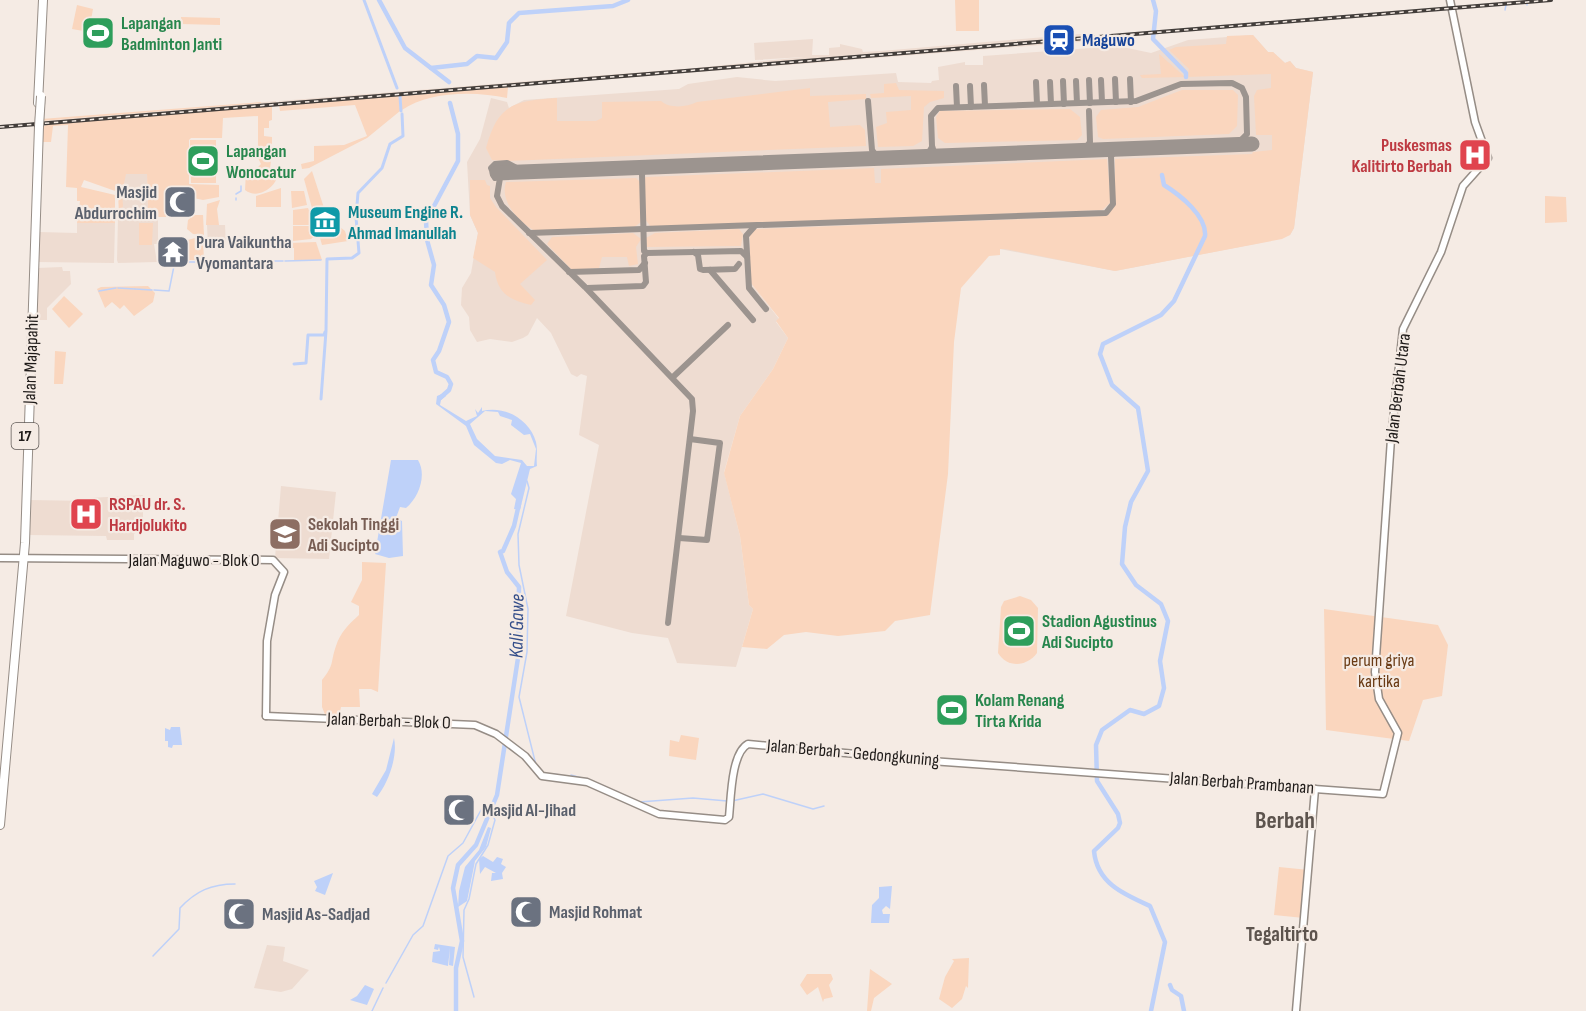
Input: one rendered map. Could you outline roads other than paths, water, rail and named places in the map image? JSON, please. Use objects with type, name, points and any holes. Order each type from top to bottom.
[{"type":"highway","name":"Jalan Majapahit","points":[[36,116],[43,2]]},
{"type":"highway","name":"Jalan Majapahit","points":[[0,786],[15,659],[21,559],[33,312],[36,116],[43,2]]},
{"type":"highway","name":"Jalan Majapahit","points":[[0,825],[21,559],[27,333],[33,258],[43,2]]},
{"type":"main road","name":"Jalan Berbah Utara","points":[[1383,794],[1398,735],[1396,726],[1380,699],[1375,672],[1390,449],[1402,337],[1422,285],[1441,252],[1463,186],[1488,158],[1475,122],[1450,0]]},
{"type":"main road","points":[[0,559],[21,559]]},
{"type":"main road","name":"Jalan Maguwo - Blok O","points":[[21,559],[273,560],[284,572],[274,595],[267,640],[264,717]]},
{"type":"main road","name":"Jalan Berbah - Blok O","points":[[264,717],[465,724],[496,734],[508,743]]},
{"type":"main road","name":"Jalan Berbah - Gedongkuning","points":[[508,743],[530,760],[540,775],[587,782],[659,814],[727,820],[736,765],[742,748],[748,744],[1098,773]]},
{"type":"main road","points":[[1183,770],[1187,780]]},
{"type":"main road","name":"Jalan Berbah Prambanan","points":[[1098,773],[1383,794]]},
{"type":"main road","points":[[1296,1011],[1314,800],[1319,789]]},
{"type":"water","points":[[444,393],[446,396],[441,400],[440,405],[466,421],[477,416],[475,409],[478,413],[482,407],[482,411],[499,410],[508,412],[528,427],[536,442],[537,466],[530,469],[520,510],[514,509],[516,499],[511,494],[521,463],[510,460],[502,464],[496,463],[474,445],[466,426],[436,404],[437,396]],"holes":[[[485,411],[498,412],[500,416],[512,420],[511,425],[524,435],[530,434],[536,449],[534,466],[527,466],[522,460],[495,456],[477,439],[470,424]]]},
{"type":"water","points":[[391,460],[418,460],[422,479],[415,498],[406,508],[400,507],[396,518],[402,521],[403,556],[389,558],[375,554]]},
{"type":"water","points":[[171,727],[180,727],[182,745],[168,747],[168,741],[165,741],[165,728],[170,730]]},
{"type":"water","points":[[394,738],[395,753],[391,769],[377,797],[372,794],[386,770]]},
{"type":"water","points":[[488,827],[491,828],[486,847],[475,861],[467,901],[458,907],[465,867],[479,850]]},
{"type":"water","points":[[483,856],[493,862],[497,857],[503,859],[501,864],[506,867],[502,873],[503,879],[491,881],[492,873],[496,873],[485,867],[480,874],[479,859]]},
{"type":"water","points":[[333,873],[325,895],[315,891],[317,887],[314,881]]},
{"type":"water","points":[[892,886],[890,909],[886,906],[882,910],[883,914],[890,914],[889,923],[871,923],[872,905],[879,898],[879,887]]},
{"type":"water","points":[[435,944],[455,947],[453,966],[449,965],[450,948],[448,966],[432,962],[433,952],[440,951],[439,947],[438,950],[434,949]]},
{"type":"water","points":[[365,985],[374,989],[367,1005],[350,1000],[357,996]]},
{"type":"waterway","points":[[364,0],[397,88]]},
{"type":"waterway","points":[[379,0],[405,48],[449,82]]},
{"type":"waterway","points":[[431,68],[467,64],[477,56],[496,58],[507,42],[509,23],[519,13],[613,6],[628,0]]},
{"type":"waterway","points":[[1153,0],[1156,11],[1153,39],[1186,73],[1186,77]]},
{"type":"waterway","points":[[1505,10],[1506,5]]},
{"type":"waterway","points":[[400,96],[401,111]]},
{"type":"waterway","name":"Kali Gawe","points":[[440,398],[449,390],[451,384],[447,377],[436,372],[433,360],[439,351],[449,322],[444,305],[431,285],[434,265],[427,240],[426,221],[458,161],[458,134],[450,103]]},
{"type":"waterway","points":[[321,399],[326,331],[327,259],[352,258],[359,253],[356,217],[358,193],[382,168],[390,144],[403,136],[402,114]]},
{"type":"waterway","points":[[1151,1011],[1165,942],[1150,906],[1113,886],[1100,871],[1096,862],[1094,851],[1118,828],[1120,823],[1118,814],[1097,781],[1096,745],[1102,730],[1130,710],[1144,714],[1159,706],[1164,688],[1160,661],[1168,621],[1161,604],[1136,585],[1122,564],[1125,527],[1131,502],[1148,471],[1138,408],[1112,385],[1100,354],[1103,344],[1161,315],[1174,301],[1205,236],[1202,221],[1185,200],[1164,185],[1162,175]]},
{"type":"waterway","points":[[236,194],[241,191],[241,186]]},
{"type":"waterway","points":[[285,261],[321,260]]},
{"type":"waterway","points":[[208,261],[225,261]]},
{"type":"waterway","points":[[229,261],[283,261]]},
{"type":"waterway","points":[[174,262],[204,262]]},
{"type":"waterway","points":[[154,290],[169,291],[174,266]]},
{"type":"waterway","points":[[99,291],[116,288]]},
{"type":"waterway","points":[[118,288],[152,290]]},
{"type":"waterway","points":[[294,364],[306,363],[308,335],[324,335],[325,332]]},
{"type":"waterway","points":[[527,481],[529,488],[518,534],[519,565],[528,609],[527,652],[519,697],[536,765]]},
{"type":"waterway","name":"Kali Gawe","points":[[456,1011],[456,968],[462,941],[453,888],[458,865],[476,845],[497,795],[518,658],[519,587],[507,572],[500,552],[503,551],[514,526],[519,504]]},
{"type":"waterway","points":[[552,774],[560,775]]},
{"type":"waterway","points":[[571,775],[585,779]]},
{"type":"waterway","points":[[592,781],[626,796]]},
{"type":"waterway","points":[[732,801],[763,794],[813,809],[824,806]]},
{"type":"waterway","points":[[639,802],[693,798],[727,801]]},
{"type":"waterway","points":[[386,983],[413,935],[423,926],[448,856],[463,843],[481,810],[492,814],[495,820],[488,845],[476,864],[469,899],[464,910],[463,957],[474,997]]},
{"type":"waterway","points":[[153,956],[179,929],[180,908],[186,902],[211,887],[235,884]]},
{"type":"waterway","points":[[1170,985],[1172,990],[1181,996],[1184,1011]]},
{"type":"waterway","points":[[372,1011],[383,988]]},
{"type":"railway","points":[[0,127],[1551,0]]},
{"type":"place","name":"Lapangan Badminton Janti","points":[[98,33]]},
{"type":"place","name":"Maguwo","points":[[1059,40]]},
{"type":"place","name":"Puskesmas Kalitirto Berbah","points":[[1475,155]]},
{"type":"place","name":"Lapangan Wonocatur","points":[[203,161]]},
{"type":"place","name":"Masjid Abdurrochim","points":[[180,202]]},
{"type":"place","name":"Museum Engine R. Ahmad Imanullah","points":[[325,222]]},
{"type":"place","name":"Pura Vaikuntha Vyomantara","points":[[173,252]]},
{"type":"place","name":"RSPAU dr. S. Hardjolukito","points":[[86,514]]},
{"type":"place","name":"Sekolah Tinggi Adi Sucipto","points":[[285,534]]},
{"type":"place","name":"Stadion Agustinus Adi Sucipto","points":[[1019,631]]},
{"type":"place","name":"Kolam Renang Tirta Krida","points":[[952,710]]},
{"type":"place","name":"Masjid Al-Jihad","points":[[459,810]]},
{"type":"place","name":"Masjid Rohmat","points":[[526,912]]},
{"type":"place","name":"Masjid As-Sadjad","points":[[239,914]]},
{"type":"district","name":"Berbah","points":[[1285,820]]},
{"type":"district","name":"Tegaltirto","points":[[1282,934]]},
{"type":"park label","name":"perum griya kartika","points":[[1379,670]]}]
